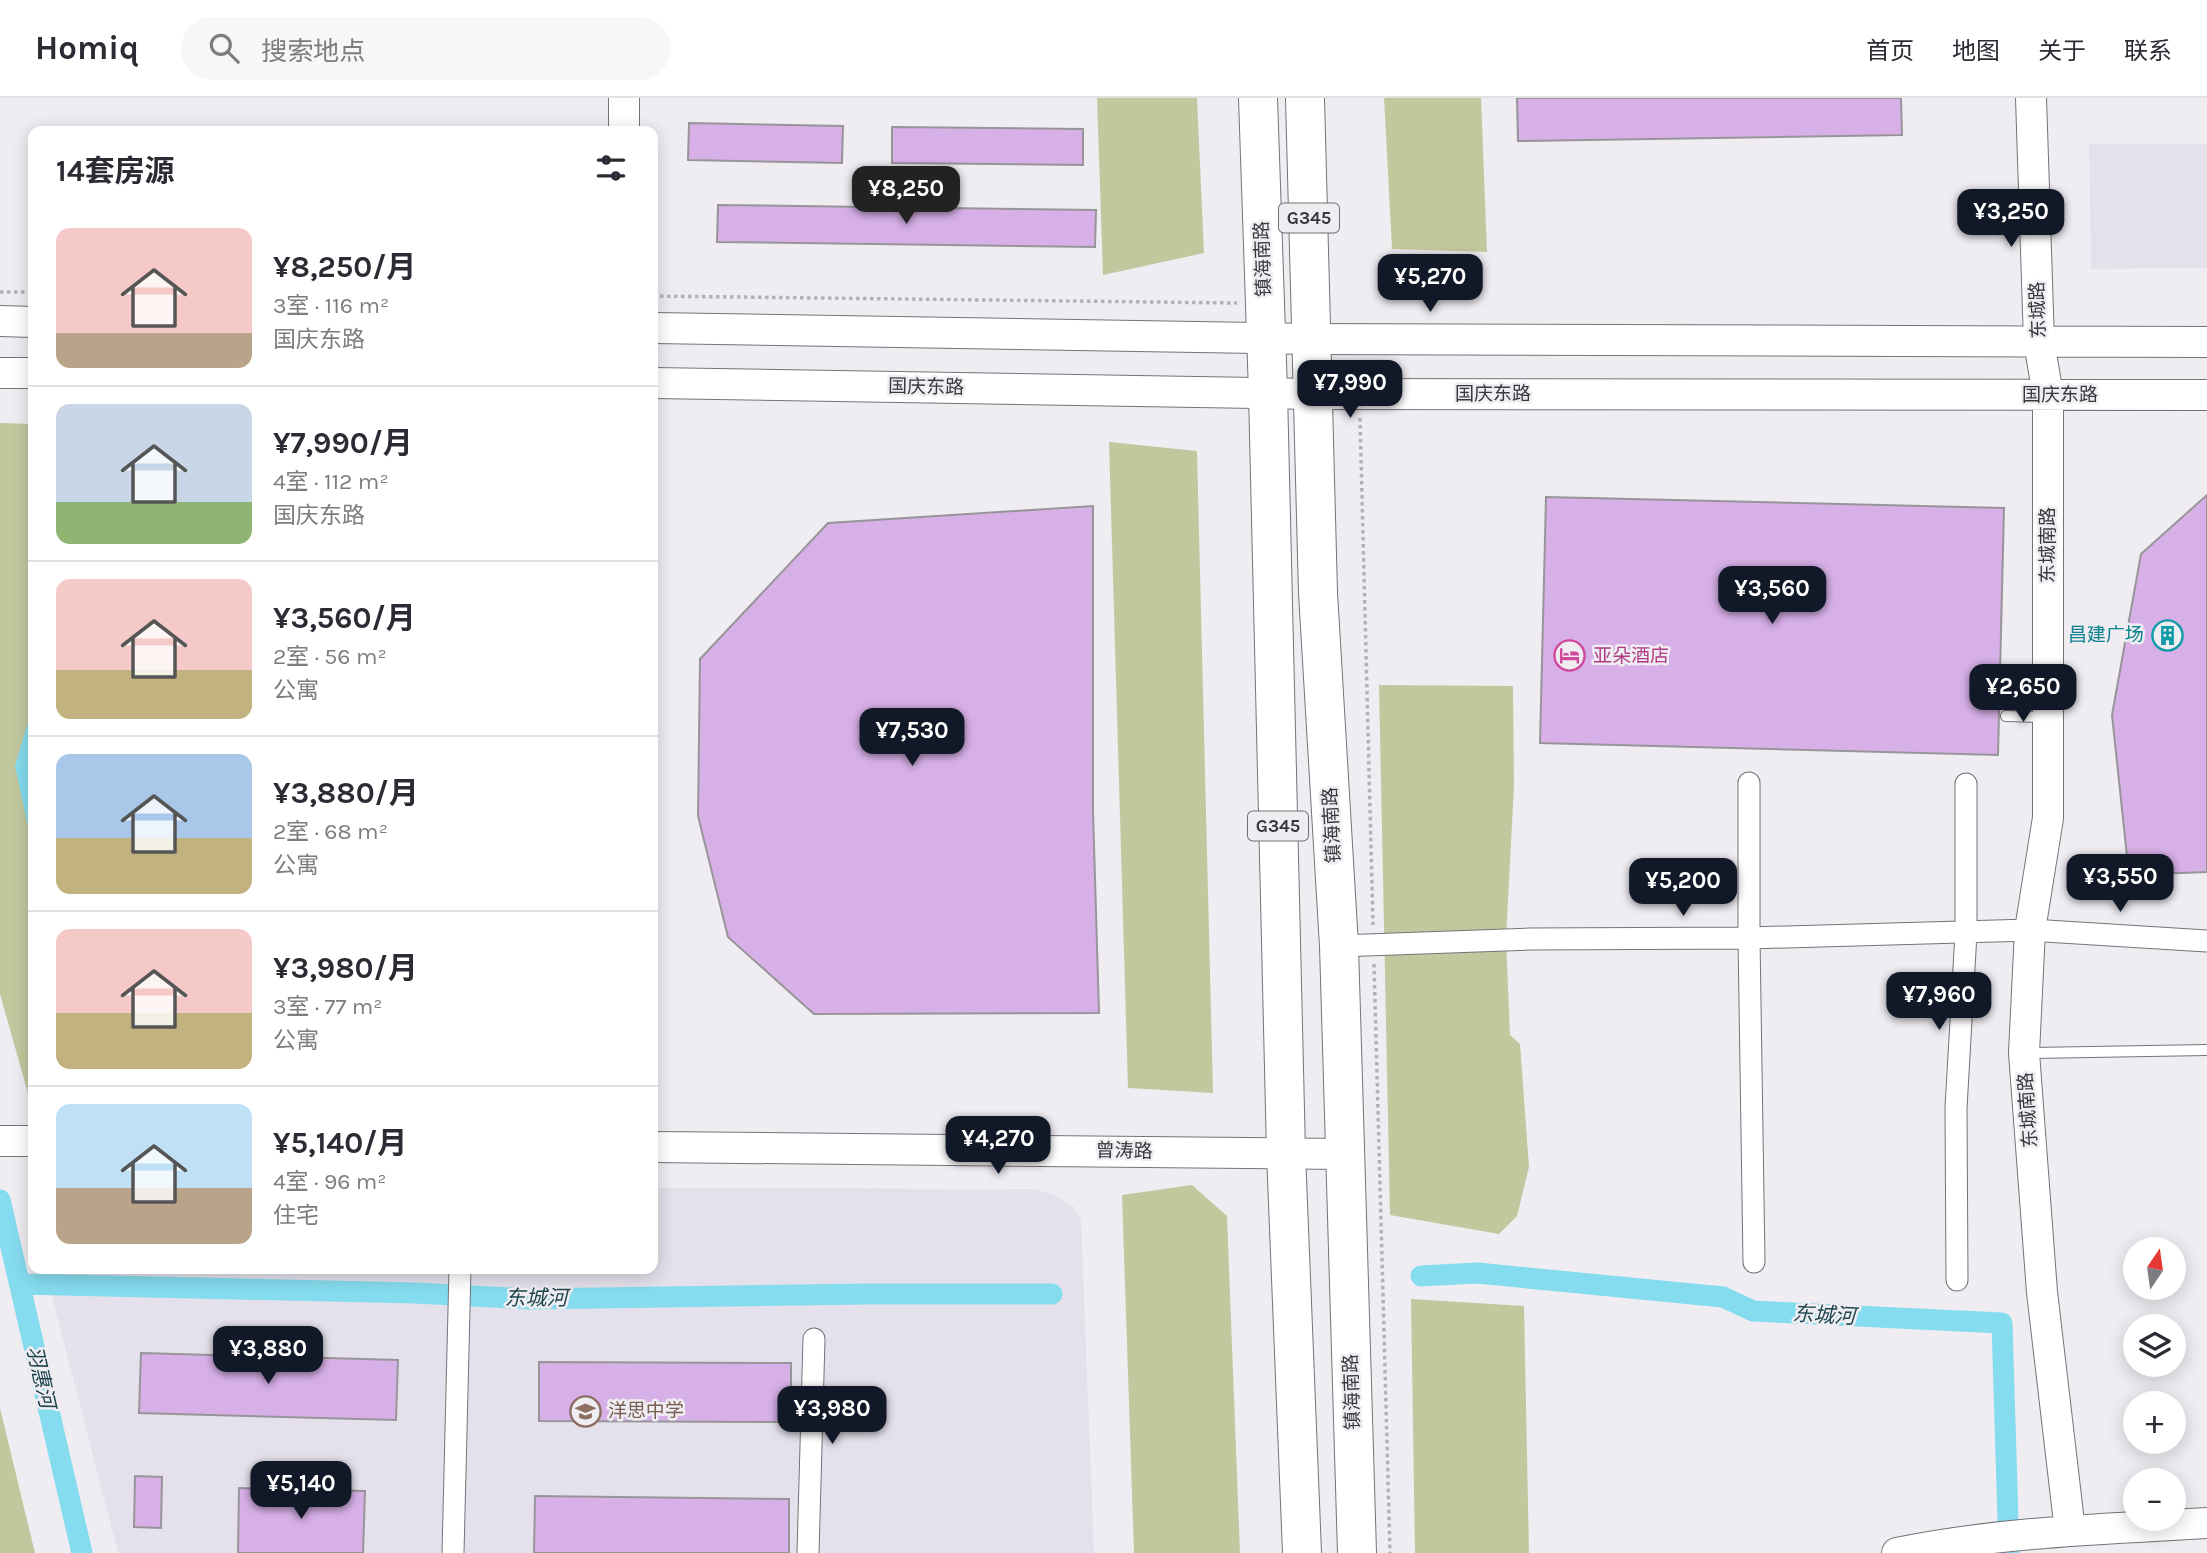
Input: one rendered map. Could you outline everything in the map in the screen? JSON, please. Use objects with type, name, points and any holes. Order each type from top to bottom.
[{"type":"highway","name":"镇海南路","points":[[1258,98],[1268,392],[1286,1153],[1303,1553]]},
{"type":"highway","name":"镇海南路","points":[[1305,98],[1318,593],[1356,945],[1344,1154],[1357,1553]]},
{"type":"main road","points":[[624,98],[624,126]]},
{"type":"main road","name":"东城路","points":[[2031,98],[2039,342],[2048,395]]},
{"type":"main road","points":[[0,321],[28,322]]},
{"type":"main road","points":[[658,328],[1266,321],[1311,339],[2207,342]]},
{"type":"main road","points":[[0,373],[28,373]]},
{"type":"main road","name":"国庆东路","points":[[658,383],[1314,394],[2207,395]]},
{"type":"main road","name":"东城南路","points":[[2048,395],[2048,818],[2031,930],[2024,1054],[2042,1292],[2070,1531]]},
{"type":"main road","name":"曾涛路","points":[[658,1147],[1344,1154]]},
{"type":"main road","points":[[1897,1553],[1953,1542],[2207,1522]]},
{"type":"street","points":[[1749,783],[1754,1262]]},
{"type":"street","points":[[1957,1280],[1956,1108],[1966,933],[1966,783]]},
{"type":"street","points":[[1356,945],[1530,939],[1749,938],[2031,930],[2207,941]]},
{"type":"street","points":[[453,1553],[460,1274]]},
{"type":"street","points":[[808,1553],[814,1339]]},
{"type":"lane","points":[[2006,716],[2048,717]]},
{"type":"lane","points":[[2024,1054],[2207,1050]]},
{"type":"path","points":[[0,292],[28,292]]},
{"type":"path","points":[[658,296],[1266,321]]},
{"type":"path","points":[[1359,394],[1356,945],[1390,1553]]},
{"type":"shaded area","points":[[2089,144],[2207,144],[2207,268],[2091,269]]},
{"type":"shaded area","name":"洋思中学","points":[[658,1188],[1036,1189],[1073,1206],[1081,1219],[1094,1553],[118,1553],[46,1274],[658,1274]]},
{"type":"green space","points":[[1097,98],[1197,98],[1204,253],[1103,275]]},
{"type":"green space","points":[[1384,98],[1481,98],[1487,252],[1392,249]]},
{"type":"green space","points":[[0,423],[28,424],[28,1093],[0,994]]},
{"type":"green space","points":[[1109,442],[1197,451],[1213,1093],[1128,1088]]},
{"type":"green space","points":[[1379,685],[1513,686],[1514,786],[1506,939],[1510,1035],[1520,1044],[1529,1167],[1517,1216],[1499,1234],[1390,1215]]},
{"type":"green space","points":[[1192,1185],[1227,1216],[1240,1553],[1134,1553],[1122,1195]]},
{"type":"green space","points":[[1411,1299],[1524,1306],[1529,1553],[1415,1553]]},
{"type":"green space","points":[[0,1408],[35,1553],[0,1553]]},
{"type":"water","points":[[28,722],[28,827],[15,766]]},
{"type":"building","points":[[1517,98],[1901,98],[1902,135],[1518,141]]},
{"type":"building","points":[[689,123],[843,126],[842,163],[688,160]]},
{"type":"building","points":[[892,127],[1083,129],[1083,165],[892,163]]},
{"type":"building","points":[[718,205],[1096,210],[1095,247],[717,242]]},
{"type":"building","name":"昌建广场","points":[[2207,495],[2207,872],[2129,875],[2112,715],[2141,554]]},
{"type":"building","points":[[1546,497],[2004,508],[1998,755],[1540,743]]},
{"type":"building","points":[[1093,506],[1093,811],[1099,1013],[814,1014],[728,937],[698,816],[700,659],[828,523]]},
{"type":"building","points":[[141,1353],[398,1360],[396,1420],[139,1413]]},
{"type":"building","points":[[539,1362],[791,1363],[791,1422],[539,1421]]},
{"type":"building","points":[[135,1476],[162,1477],[161,1528],[134,1527]]},
{"type":"building","points":[[239,1488],[365,1491],[363,1553],[238,1553]]},
{"type":"building","points":[[535,1496],[789,1499],[789,1553],[534,1553]]},
{"type":"waterway","name":"羽惠河","points":[[0,1200],[82,1553]]},
{"type":"waterway","name":"东城河","points":[[1421,1276],[1477,1273],[1723,1297],[1753,1311],[2002,1323],[2009,1553]]},
{"type":"waterway","name":"东城河","points":[[20,1284],[415,1293],[531,1299],[1052,1294]]},
{"type":"place","name":"昌建广场","points":[[2167,635]]},
{"type":"place","name":"亚朵酒店","points":[[1570,656]]},
{"type":"place","name":"洋思中学","points":[[585,1411]]}]
